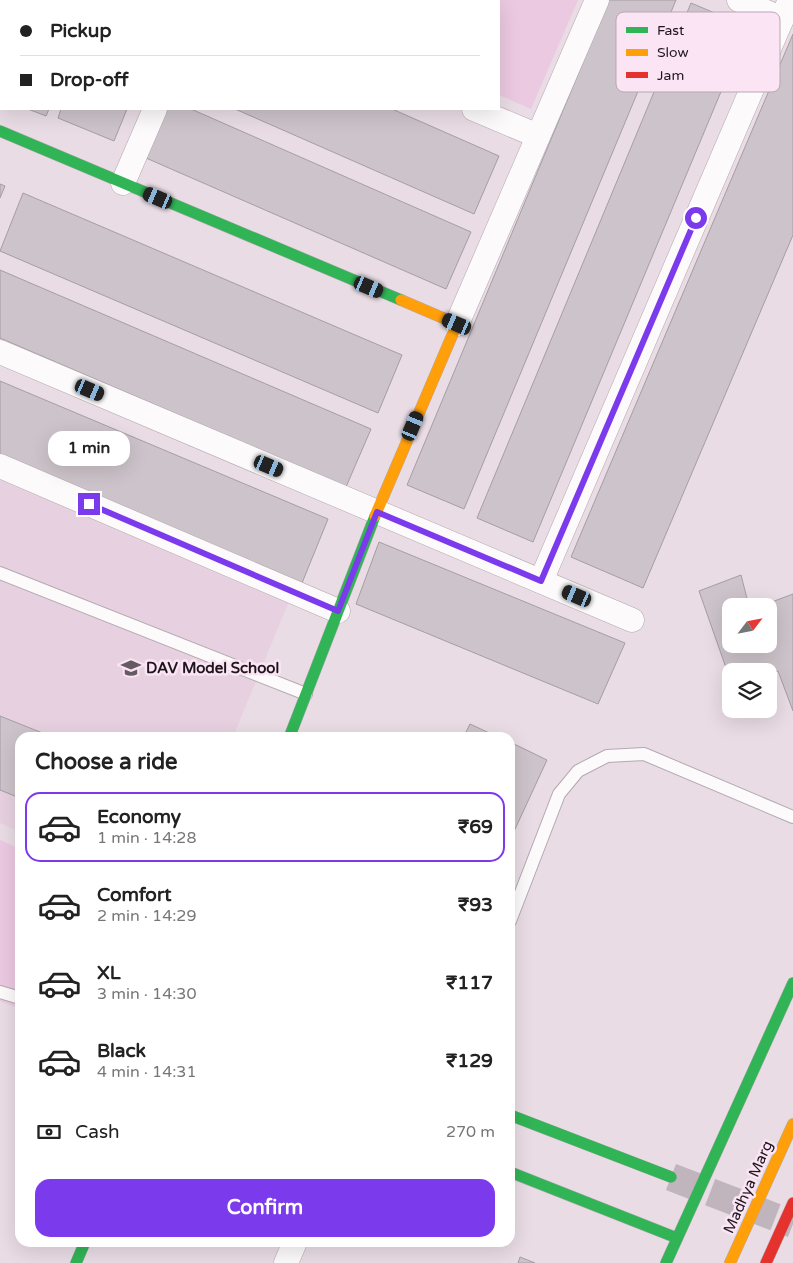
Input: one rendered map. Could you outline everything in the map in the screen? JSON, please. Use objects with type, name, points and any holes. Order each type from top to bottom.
[{"type":"street","points":[[291,732],[377,512],[597,0]]},
{"type":"street","points":[[739,0],[786,10],[780,24]]},
{"type":"street","points":[[541,581],[751,92]]},
{"type":"street","points":[[122,183],[155,110]]},
{"type":"street","points":[[476,110],[538,136]]},
{"type":"street","points":[[0,131],[457,324]]},
{"type":"street","points":[[0,352],[632,620]]},
{"type":"street","points":[[0,466],[338,611]]},
{"type":"street","points":[[666,1263],[793,983]]},
{"type":"street","points":[[515,1117],[671,1177]]},
{"type":"street","name":"Madhya Marg","points":[[730,1263],[793,1124]]},
{"type":"street","points":[[515,1174],[677,1238]]},
{"type":"street","points":[[766,1263],[793,1203]]},
{"type":"street","points":[[76,1263],[83,1247]]},
{"type":"street","points":[[286,1263],[292,1247]]},
{"type":"lane","points":[[0,573],[306,694]]},
{"type":"lane","points":[[515,908],[559,794],[578,771],[606,756],[644,754],[720,784],[793,817]]},
{"type":"lane","points":[[0,992],[15,996]]},
{"type":"shaded area","points":[[500,0],[578,0],[531,109],[500,95]]},
{"type":"shaded area","name":"DAV Model School","points":[[0,476],[290,599],[235,732],[15,732],[15,830],[0,823]]},
{"type":"shaded area","points":[[0,840],[15,847],[15,1007],[0,1001]]},
{"type":"building","points":[[609,0],[676,0],[671,12],[616,12],[616,92],[638,92],[464,509],[407,485]]},
{"type":"building","points":[[691,3],[712,12],[687,12]]},
{"type":"building","points":[[793,34],[793,235],[643,588],[571,557],[768,92],[780,92],[780,65]]},
{"type":"building","points":[[654,92],[721,92],[533,542],[477,518]]},
{"type":"building","points":[[31,110],[49,110],[46,116]]},
{"type":"building","points":[[61,110],[127,110],[114,141],[58,118]]},
{"type":"building","points":[[167,110],[193,110],[471,232],[446,289],[146,158]]},
{"type":"building","points":[[237,110],[394,110],[499,156],[474,214]]},
{"type":"building","points":[[0,184],[5,186],[0,198]]},
{"type":"building","points":[[23,193],[402,355],[378,413],[0,251]]},
{"type":"building","points":[[0,270],[371,429],[346,487],[0,338]]},
{"type":"building","points":[[0,381],[328,519],[302,583],[0,457]]},
{"type":"building","points":[[379,542],[625,643],[598,704],[356,604]]},
{"type":"building","points":[[741,575],[747,598],[722,598],[722,653],[777,653],[778,600],[793,594],[793,711],[777,671],[777,663],[724,663],[699,591]]},
{"type":"building","points":[[0,716],[40,732],[15,732],[15,796],[0,790]]},
{"type":"building","points":[[470,724],[487,732],[466,732]]},
{"type":"building","points":[[515,744],[547,760],[515,829]]},
{"type":"building","points":[[520,1257],[535,1263],[518,1263]]},
{"type":"tunnel","points":[[671,1177],[793,1224]]},
{"type":"traffic: fast","points":[[0,131],[401,300]]},
{"type":"traffic: fast","points":[[291,732],[375,516]]},
{"type":"traffic: fast","points":[[666,1263],[793,983]]},
{"type":"traffic: fast","points":[[515,1117],[671,1177]]},
{"type":"traffic: fast","points":[[515,1174],[677,1238]]},
{"type":"traffic: fast","points":[[76,1263],[83,1247]]},
{"type":"traffic: slow","points":[[375,516],[457,324],[401,300]]},
{"type":"traffic: slow","points":[[730,1263],[793,1124]]},
{"type":"traffic: jam","points":[[766,1263],[793,1203]]},
{"type":"place","name":"DAV Model School","points":[[131,668]]},
{"type":"route","points":[[89,504],[338,611],[377,512],[541,581],[696,218]]}]
